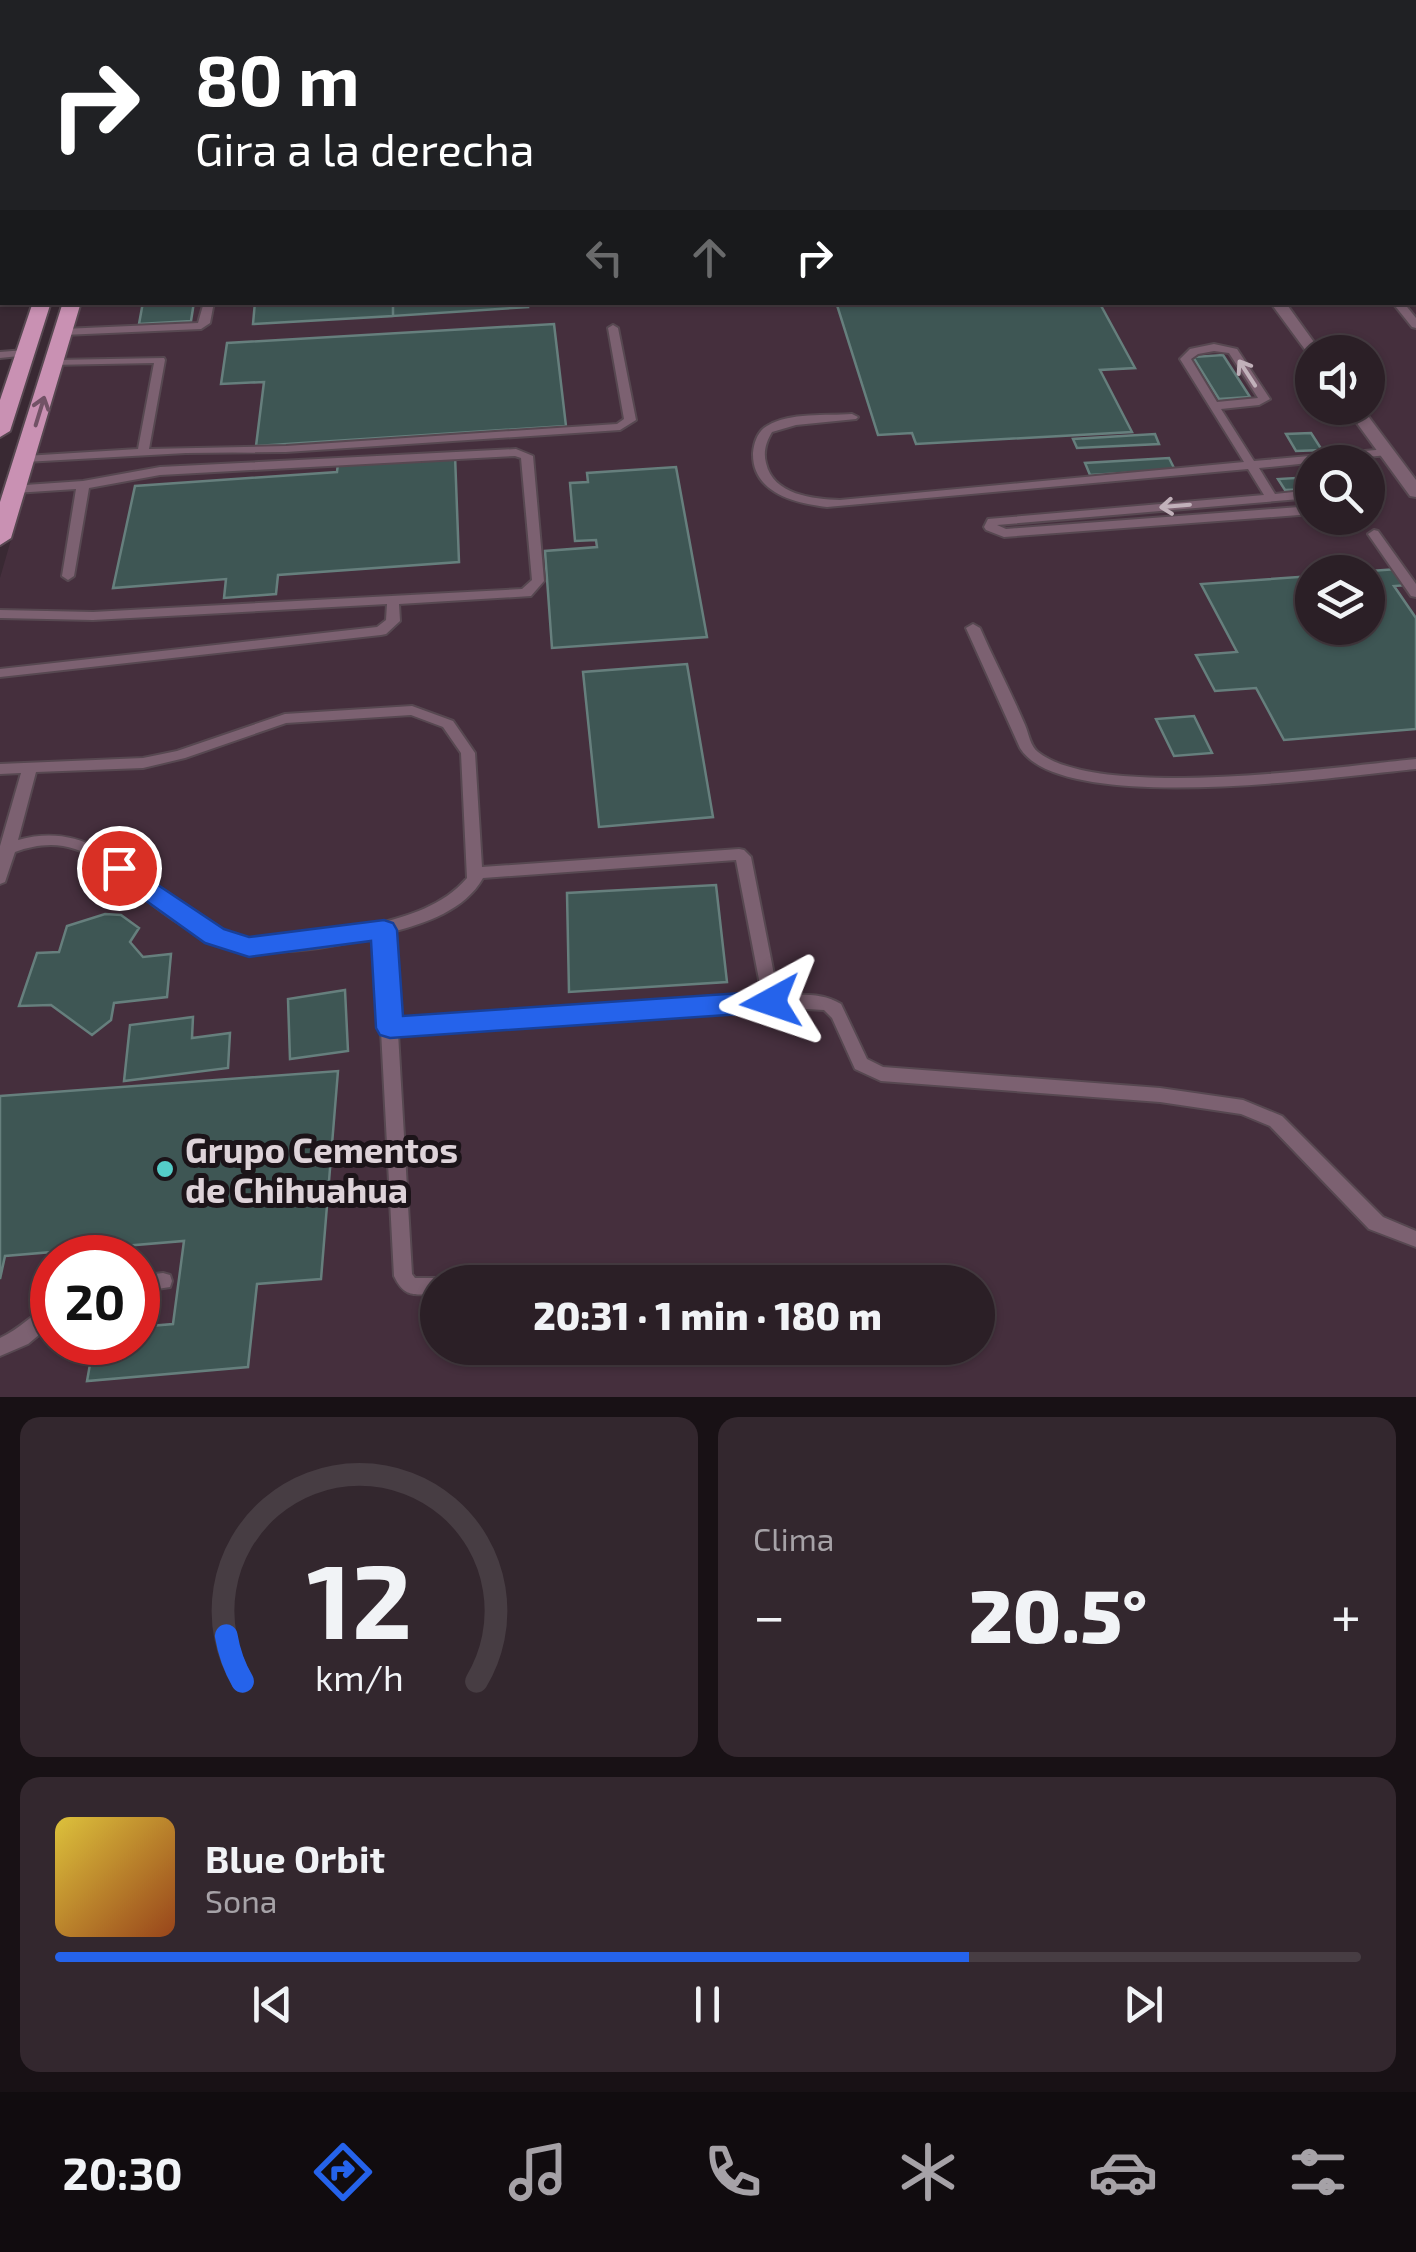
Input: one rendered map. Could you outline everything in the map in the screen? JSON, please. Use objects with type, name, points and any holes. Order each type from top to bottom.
[{"type":"main road","points":[[0,432],[41,305]]},
{"type":"main road","points":[[0,538],[71,305]]},
{"type":"street","points":[[1279,305],[1301,335]]},
{"type":"street","points":[[1367,425],[1416,492]]},
{"type":"lane","points":[[63,332],[201,326],[208,305]]},
{"type":"lane","points":[[1399,305],[1416,325]]},
{"type":"lane","points":[[25,459],[286,450],[620,427],[630,420],[613,328]]},
{"type":"lane","points":[[1213,406],[1264,399],[1233,351],[1226,348],[1196,350],[1184,359],[1250,466],[1272,498]]},
{"type":"lane","points":[[0,354],[25,353]]},
{"type":"lane","points":[[54,362],[160,360],[143,452]]},
{"type":"lane","points":[[852,418],[784,423],[769,428],[762,438],[759,456],[764,473],[781,493],[797,500],[840,504],[1387,452]]},
{"type":"lane","points":[[0,614],[93,616],[526,593],[536,587],[527,456],[496,451],[174,470],[127,474],[83,485],[15,490]]},
{"type":"lane","points":[[68,576],[83,485]]},
{"type":"lane","points":[[1295,496],[992,522],[990,526],[1004,533],[1295,511]]},
{"type":"lane","points":[[1375,535],[1416,593]]},
{"type":"lane","points":[[0,673],[381,631],[392,621],[392,600]]},
{"type":"lane","points":[[972,628],[1030,754],[1080,776],[1162,784],[1416,764]]},
{"type":"lane","points":[[0,769],[159,760],[286,719],[412,710],[448,724],[468,753],[475,873],[472,887],[458,900],[384,930],[249,947],[214,936],[93,850],[74,841],[44,838],[4,850]]},
{"type":"lane","points":[[0,878],[4,850],[30,768]]},
{"type":"lane","points":[[475,873],[739,854],[743,857],[771,1002]]},
{"type":"lane","points":[[384,930],[403,1276],[410,1286],[420,1286]]},
{"type":"lane","points":[[390,1028],[811,1000],[833,1006],[844,1020],[861,1064],[881,1074],[1160,1095],[1243,1107],[1276,1121],[1376,1223],[1416,1239]]},
{"type":"lane","points":[[160,1281],[164,1280]]},
{"type":"lane","points":[[0,1347],[30,1331]]},
{"type":"shaded area","points":[[78,305],[1416,305],[1416,1397],[0,1397],[0,578]]},
{"type":"building","points":[[142,305],[194,305],[191,321],[139,324]]},
{"type":"building","points":[[255,305],[393,305],[393,316],[253,324]]},
{"type":"building","points":[[393,305],[528,307],[393,316]]},
{"type":"building","points":[[837,305],[1101,305],[1135,368],[1100,370],[1132,432],[916,444],[912,433],[878,435]]},
{"type":"building","points":[[554,324],[566,426],[256,446],[264,382],[221,384],[227,343]]},
{"type":"building","points":[[1223,355],[1250,397],[1219,399],[1193,357]]},
{"type":"building","points":[[1311,433],[1319,445],[1295,445],[1295,449],[1286,434]]},
{"type":"building","points":[[1155,434],[1159,444],[1077,448],[1073,439]]},
{"type":"building","points":[[455,455],[459,562],[278,575],[276,594],[224,598],[226,579],[113,588],[135,486],[337,472],[338,463]]},
{"type":"building","points":[[1169,458],[1175,470],[1090,475],[1085,463]]},
{"type":"building","points":[[676,467],[707,637],[552,648],[545,551],[597,547],[596,540],[575,541],[570,483],[588,482],[587,473]]},
{"type":"building","points":[[1295,478],[1295,490],[1285,490],[1278,479]]},
{"type":"building","points":[[1398,569],[1409,585],[1394,586],[1416,618],[1416,729],[1284,740],[1256,688],[1215,691],[1196,655],[1237,652],[1201,584],[1295,577],[1295,645],[1385,645],[1385,570]]},
{"type":"building","points":[[687,664],[713,817],[599,827],[583,672]]},
{"type":"building","points":[[1194,716],[1212,753],[1174,756],[1156,719]]},
{"type":"building","points":[[716,885],[727,982],[569,992],[567,893]]},
{"type":"building","points":[[105,914],[121,915],[139,928],[130,942],[143,957],[171,954],[167,997],[114,1003],[111,1020],[92,1035],[51,1005],[19,1006],[37,953],[59,952],[67,926]]},
{"type":"building","name":"Grupo Cementos de Chihuahua","points":[[345,990],[348,1051],[290,1059],[288,999]]},
{"type":"building","name":"Grupo Cementos de Chihuahua","points":[[193,1017],[192,1038],[230,1033],[228,1068],[124,1081],[130,1025]]},
{"type":"building","name":"Grupo Cementos de Chihuahua","points":[[338,1071],[321,1279],[257,1284],[248,1367],[87,1381],[90,1365],[160,1365],[160,1325],[173,1324],[184,1241],[160,1243],[160,1235],[30,1235],[30,1254],[5,1256],[0,1279],[0,1096]]},
{"type":"place","name":"Grupo Cementos de Chihuahua","points":[[165,1169]]},
{"type":"route","points":[[119,868],[214,936],[249,947],[384,930],[390,1028],[771,1002]]}]
